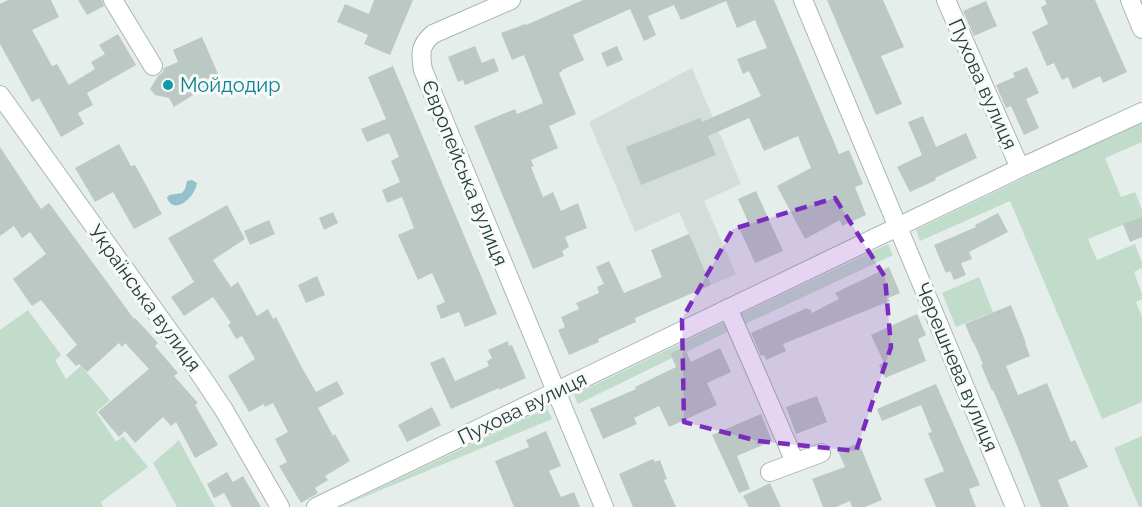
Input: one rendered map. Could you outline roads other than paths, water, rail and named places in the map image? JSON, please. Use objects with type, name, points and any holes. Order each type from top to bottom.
[{"type":"street","points":[[114,0],[153,66]]},
{"type":"street","name":"Європейська вулиця","points":[[511,0],[433,34],[425,40],[421,58],[423,70],[555,392]]},
{"type":"street","points":[[803,0],[899,227]]},
{"type":"street","name":"Пухова вулиця","points":[[946,0],[1020,168]]},
{"type":"street","points":[[1130,0],[1142,29]]},
{"type":"street","name":"Українська вулиця","points":[[0,95],[200,374],[224,410],[280,507]]},
{"type":"street","name":"Пухова вулиця","points":[[316,507],[1020,168],[1142,112]]},
{"type":"street","name":"Черешнева вулиця","points":[[899,227],[1015,507]]},
{"type":"street","points":[[728,308],[795,462]]},
{"type":"street","points":[[555,392],[604,507]]},
{"type":"street","points":[[770,472],[821,453]]},
{"type":"water","points":[[192,180],[197,183],[189,198],[180,205],[171,203],[167,198],[169,195],[182,193],[187,181]]},
{"type":"place","name":"Мойдодир","points":[[168,85]]}]
